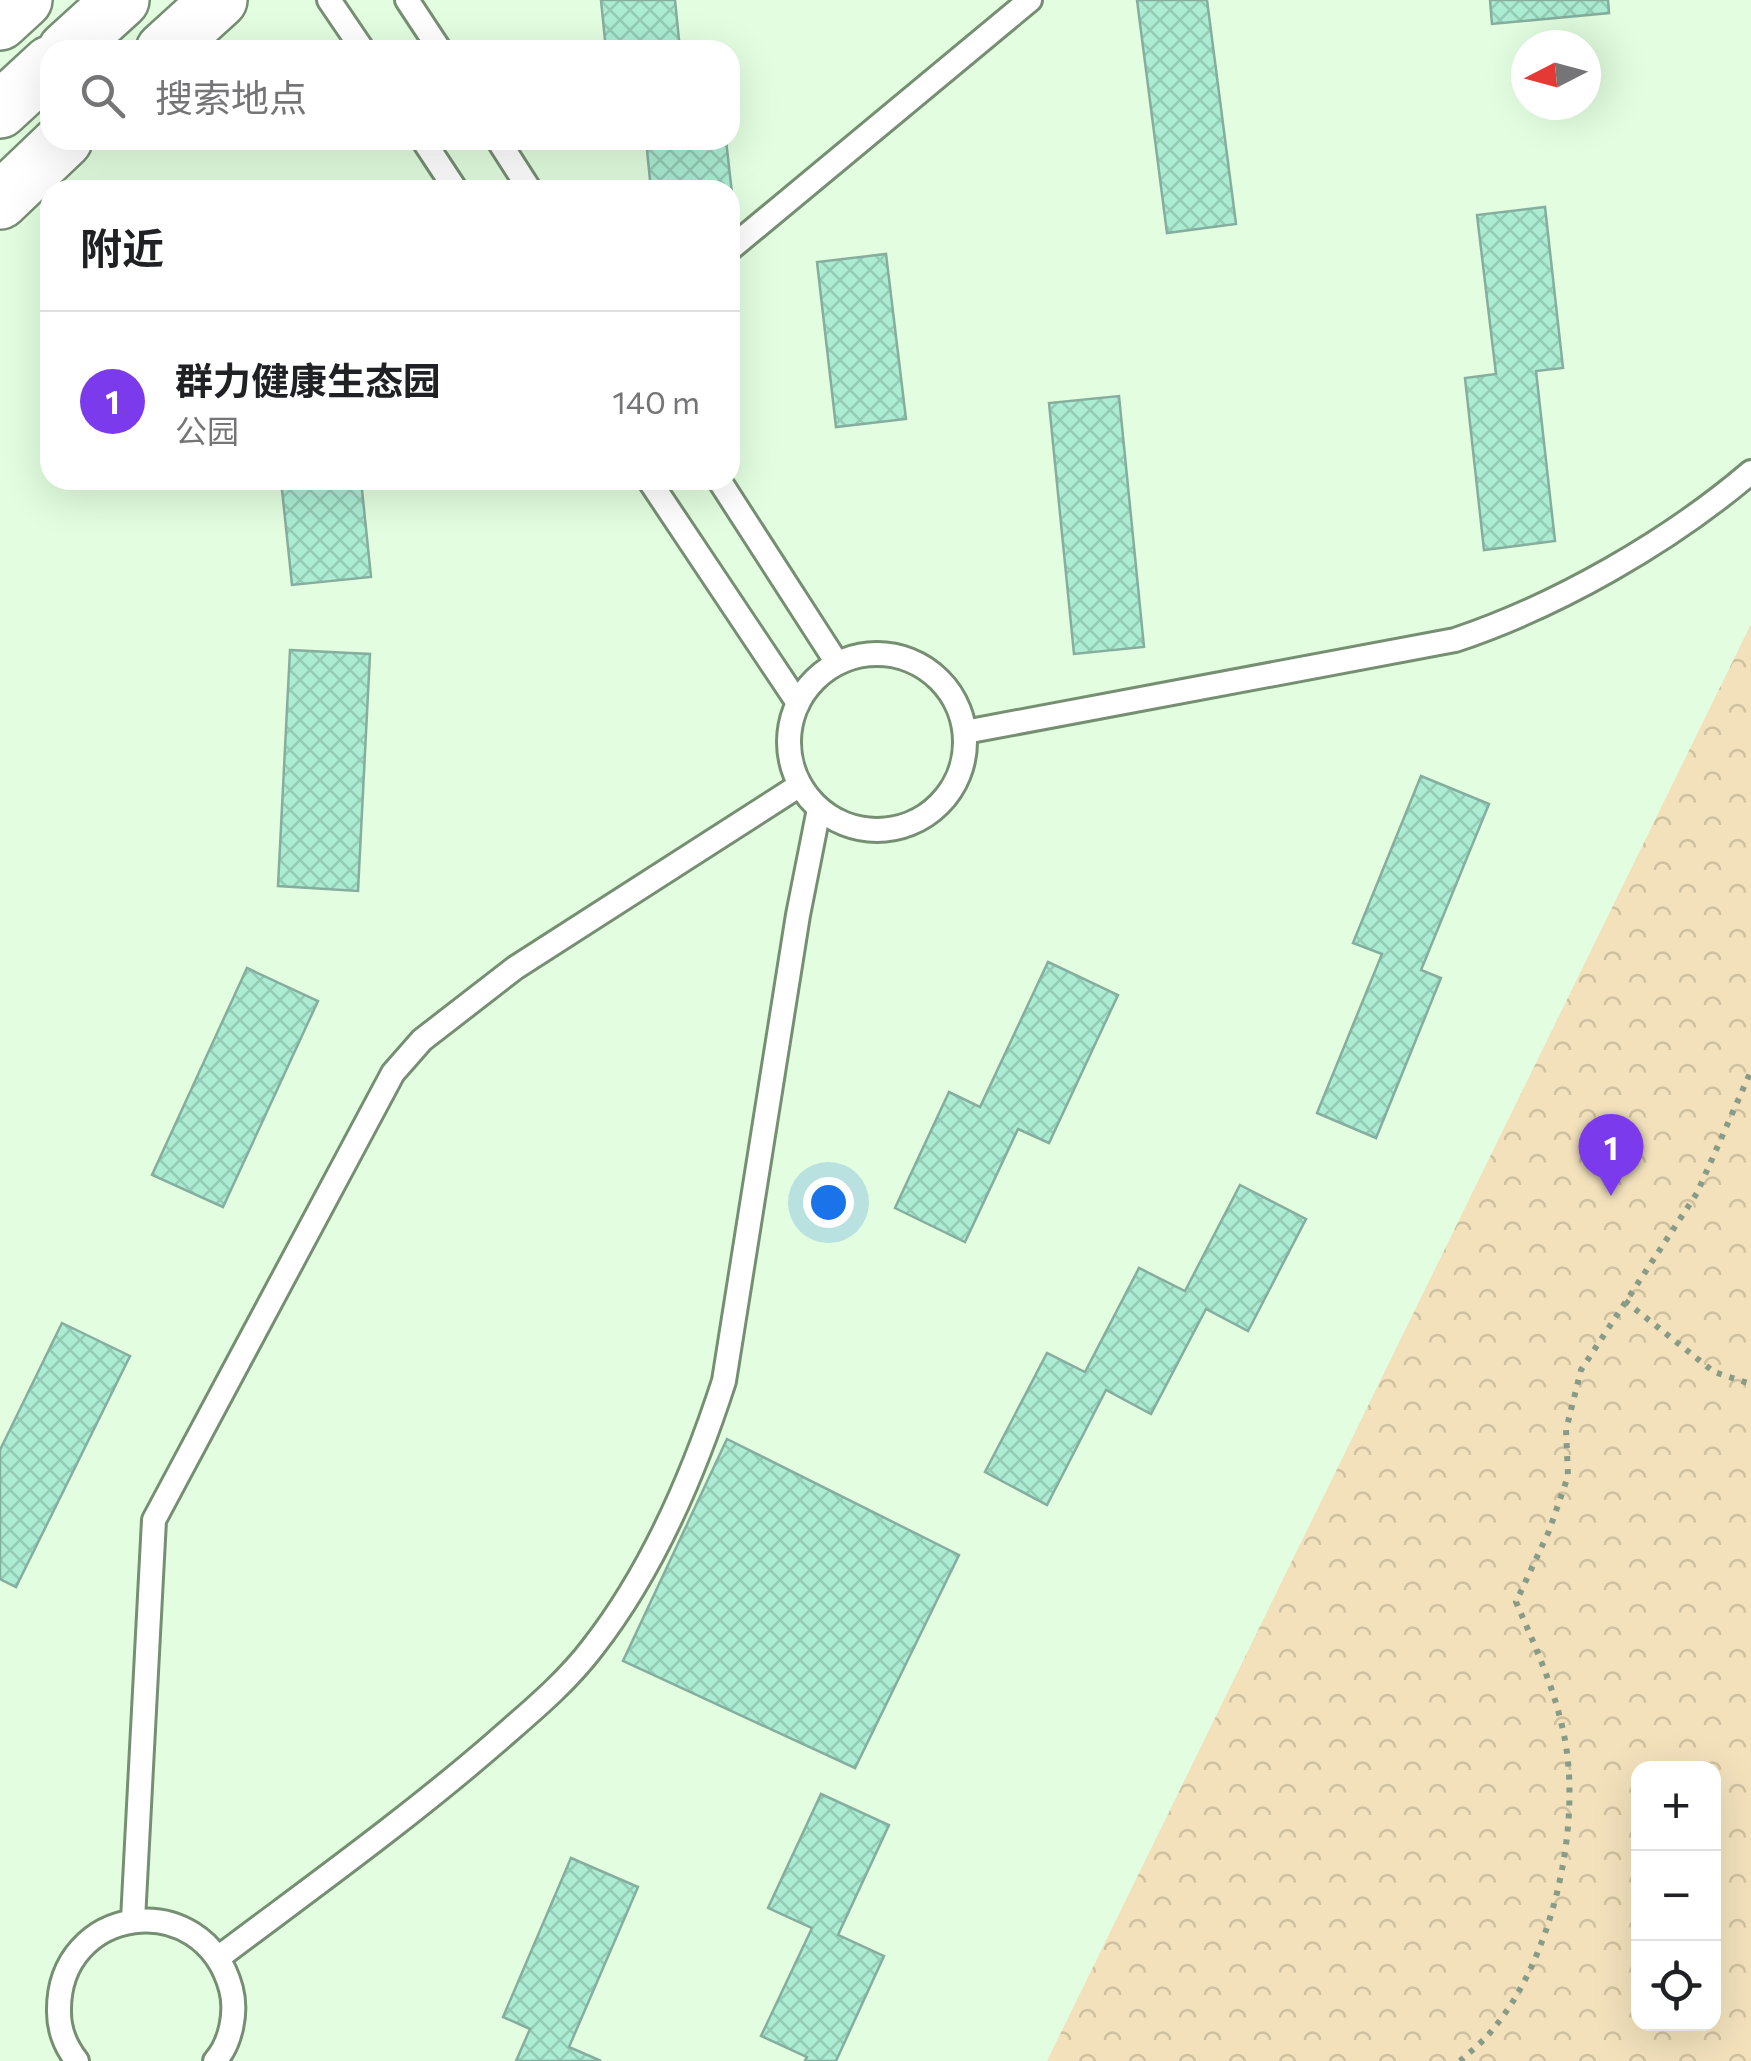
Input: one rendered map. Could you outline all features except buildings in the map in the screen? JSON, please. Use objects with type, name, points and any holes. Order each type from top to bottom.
[{"type":"main road","points":[[0,22],[24,0]]},
{"type":"main road","points":[[77,40],[121,0]]},
{"type":"main road","points":[[175,40],[219,0]]},
{"type":"main road","points":[[0,110],[40,73]]},
{"type":"main road","points":[[0,201],[54,150]]},
{"type":"lane","points":[[329,0],[355,40]]},
{"type":"lane","points":[[407,0],[433,40]]},
{"type":"lane","points":[[740,241],[1030,0]]},
{"type":"lane","points":[[429,150],[449,180]]},
{"type":"lane","points":[[504,150],[524,180]]},
{"type":"lane","points":[[965,732],[1377,656],[1470,635],[1568,592],[1683,524],[1751,472]]},
{"type":"lane","points":[[656,490],[798,703]]},
{"type":"lane","points":[[725,490],[837,663]]},
{"type":"lane","points":[[864,654],[892,655],[919,664],[941,681],[958,705],[965,732],[963,762],[951,790],[931,812],[904,826],[874,830],[845,824],[819,809],[800,785],[791,758],[790,730],[798,703],[814,680],[837,663],[864,654]]},
{"type":"lane","points":[[133,1920],[154,1520],[393,1073],[422,1040],[515,968],[800,785]]},
{"type":"lane","points":[[218,1958],[440,1790],[531,1712],[592,1650],[633,1591],[706,1438],[724,1381],[798,914],[819,809]]},
{"type":"lane","points":[[77,2061],[59,2024],[58,1996],[66,1969],[83,1946],[106,1929],[133,1920],[161,1920],[187,1930],[210,1947],[226,1971],[233,1998],[231,2028],[215,2061]]},
{"type":"path","points":[[1460,2061],[1494,2029],[1521,1988],[1557,1895],[1567,1838],[1566,1747],[1554,1700],[1516,1602],[1549,1531],[1568,1476],[1566,1430],[1581,1370],[1697,1193],[1751,1070]]},
{"type":"path","points":[[1625,1301],[1714,1372],[1751,1384]]},
{"type":"green space","points":[[1751,624],[1751,2061],[1047,2061]]},
{"type":"place","name":"群力健康生态园","points":[[1611,1196]]}]
